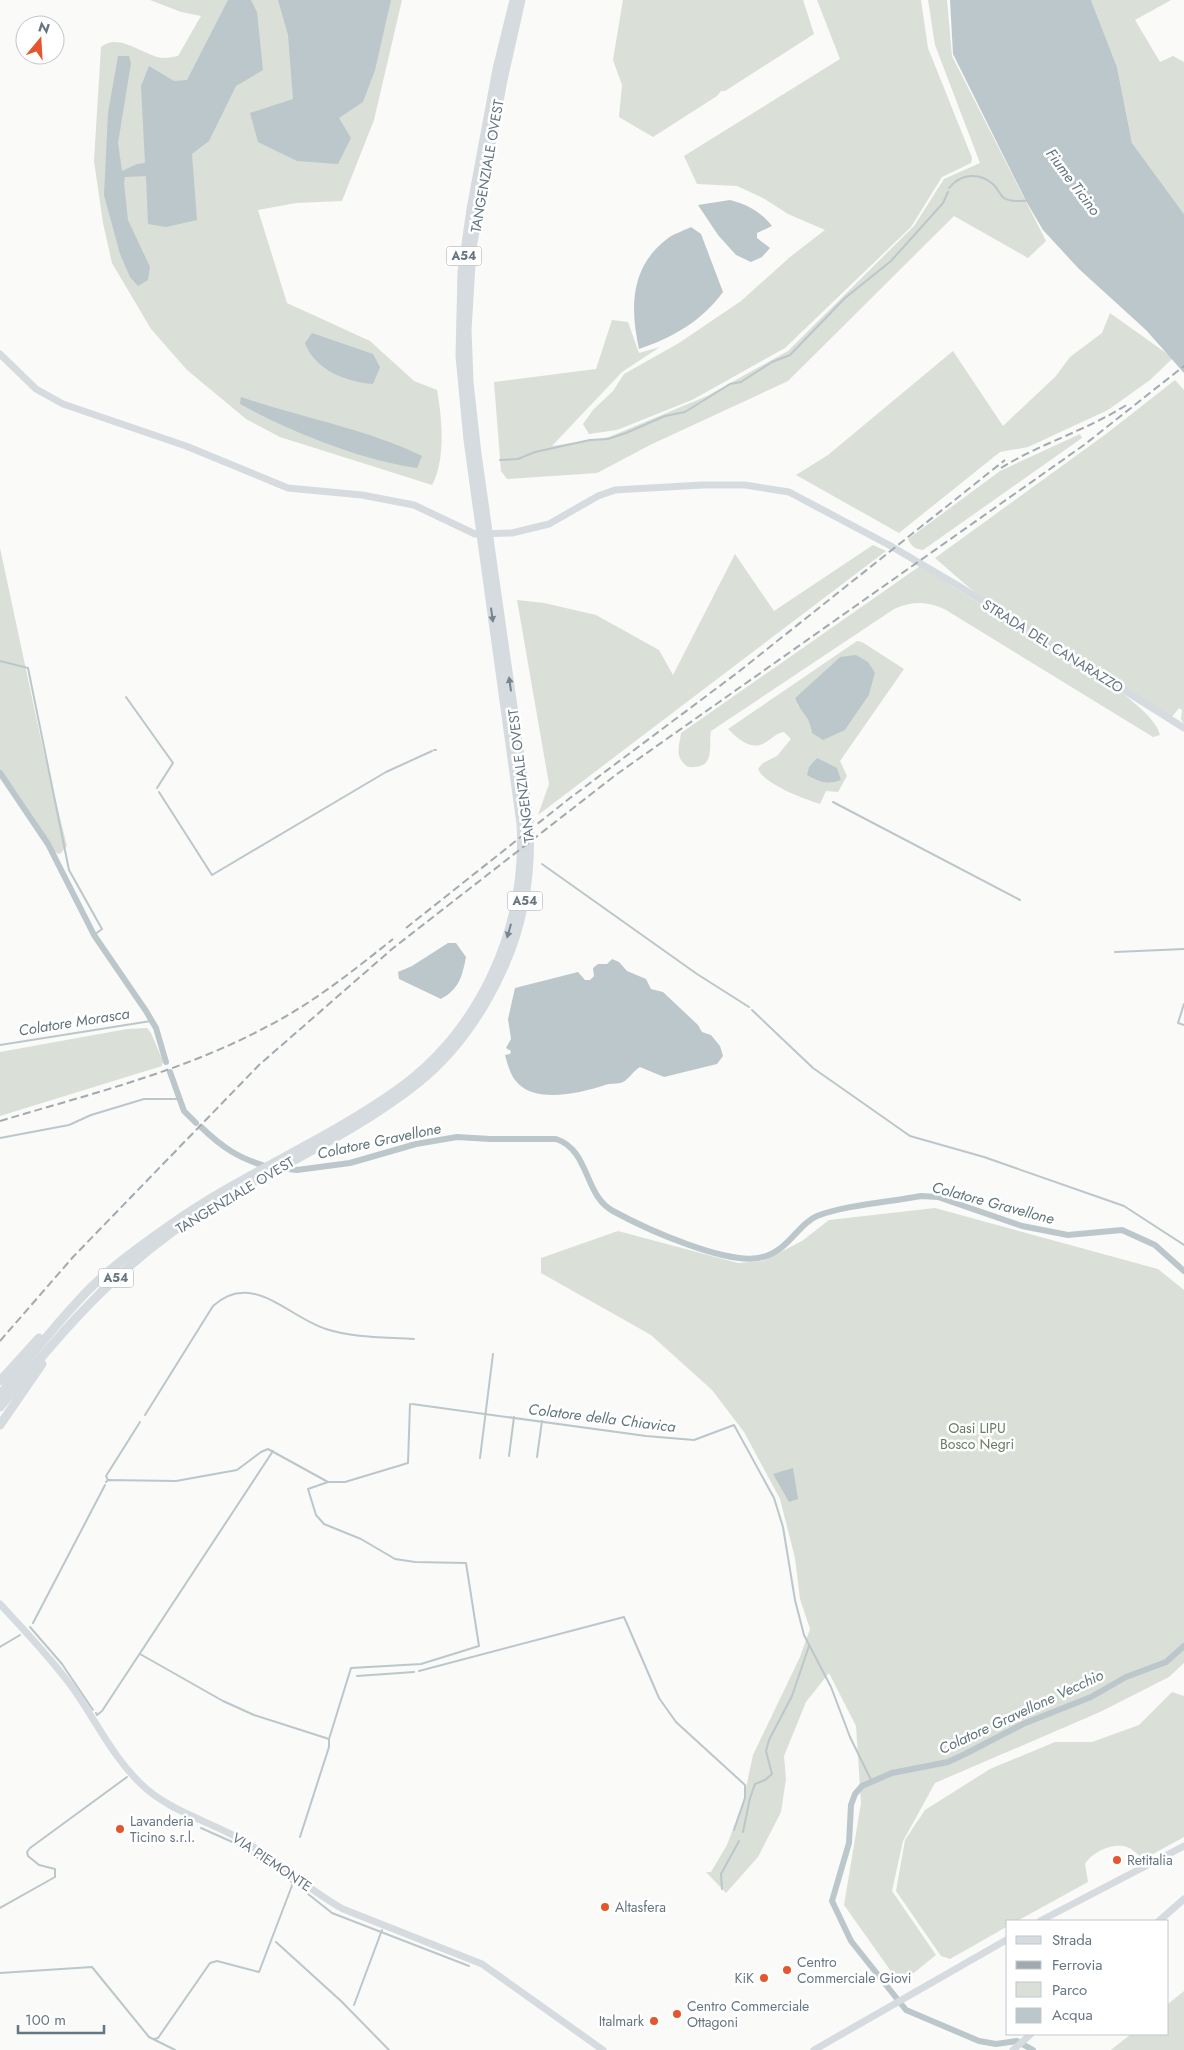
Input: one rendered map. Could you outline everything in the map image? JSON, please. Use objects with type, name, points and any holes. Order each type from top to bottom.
[{"type":"highway","name":"TANGENZIALE OVEST","points":[[0,1395],[79,1300],[136,1250],[167,1227],[378,1111],[420,1082],[459,1042],[483,1008],[513,946],[524,905],[530,840],[460,356],[462,272],[470,217],[497,69],[514,0]]},
{"type":"highway","name":"TANGENZIALE OVEST","points":[[482,515],[469,382],[467,330],[469,282],[475,231],[503,80],[521,0]]},
{"type":"highway","name":"TANGENZIALE OVEST","points":[[0,1407],[61,1331],[141,1256],[256,1178]]},
{"type":"highway","points":[[0,1381],[79,1300]]},
{"type":"highway","points":[[0,1425],[88,1304]]},
{"type":"street","name":"STRADA DEL CANARAZZO","points":[[0,354],[36,389],[71,408],[186,446],[288,488],[362,495],[407,504],[475,534],[512,533],[549,524],[598,496],[615,490],[702,485],[745,485],[789,492],[921,564],[1184,728]]},
{"type":"street","name":"VIA PIEMONTE","points":[[0,1604],[58,1668],[129,1772],[152,1794],[179,1810],[252,1846],[343,1909],[482,1964],[603,2050]]},
{"type":"street","points":[[1042,1920],[1184,1846]]},
{"type":"street","points":[[1160,1920],[1184,1899]]},
{"type":"street","points":[[814,2050],[1006,1940]]},
{"type":"street","points":[[1013,2050],[1030,2035]]},
{"type":"green space","points":[[150,0],[402,0],[374,120],[342,201],[296,203],[258,210],[287,303],[370,341],[414,381],[437,390],[442,438],[439,463],[432,485],[280,437],[246,419],[187,370],[151,329],[112,263],[103,223],[94,161],[101,47],[115,42],[123,43],[162,58],[178,56],[201,16],[181,12]]},
{"type":"green space","points":[[623,0],[803,0],[814,34],[725,91],[721,91],[717,96],[653,137],[619,117],[622,85],[613,60]]},
{"type":"green space","points":[[817,0],[921,0],[928,48],[972,158],[971,163],[942,177],[911,227],[785,348],[692,400],[617,430],[589,434],[583,424],[593,410],[613,391],[624,374],[679,343],[741,301],[790,257],[825,230],[788,214],[763,198],[737,186],[697,184],[684,156],[840,59]]},
{"type":"green space","points":[[928,0],[947,0],[952,56],[1046,241],[1028,258],[954,216],[788,381],[650,445],[597,473],[507,479],[501,471],[494,382],[596,369],[612,320],[628,322],[639,353],[660,347],[622,372],[552,446],[609,437],[707,396],[788,351],[914,226],[944,179],[980,163],[935,45]]},
{"type":"green space","points":[[1091,0],[1171,0],[1135,20],[1160,62],[1173,56],[1184,62],[1184,214],[1132,143],[1117,67]]},
{"type":"green space","points":[[1110,313],[1173,358],[1150,380],[1108,410],[1028,447],[1000,452],[899,533],[796,475],[828,455],[953,351],[1003,426],[1056,376],[1070,357],[1102,333]]},
{"type":"green space","points":[[1175,380],[1184,390],[1184,724],[1181,719],[1182,710],[1179,708],[1172,717],[980,597],[935,558],[1106,434]]},
{"type":"green space","points":[[1080,434],[1082,438],[923,550],[914,547],[909,542],[908,539],[1000,471]]},
{"type":"green space","points":[[873,545],[886,551],[538,815],[549,784],[517,600],[544,603],[596,615],[659,650],[673,675],[735,554],[774,611]]},
{"type":"green space","points":[[0,548],[43,749],[67,846],[60,854],[49,851],[17,793],[0,770]]},
{"type":"green space","points":[[920,566],[1125,695],[1150,718],[1160,735],[1153,737],[946,610],[933,605],[914,603],[894,609],[711,731],[709,756],[703,765],[688,767],[681,760],[679,748],[681,733]]},
{"type":"green space","points":[[857,641],[862,642],[904,669],[840,761],[847,776],[838,792],[826,791],[820,804],[776,786],[768,781],[758,769],[763,763],[777,756],[791,739],[784,732],[756,746],[741,740],[728,729]],"holes":[[[840,657],[875,673],[869,695],[845,730],[812,733],[810,718],[798,706],[795,698]]]},
{"type":"green space","points":[[147,1028],[163,1061],[162,1066],[0,1116],[0,1052],[127,1029]]},
{"type":"green space","name":"Oasi LIPU Bosco Negri","points":[[935,1208],[1158,1269],[1184,1290],[1184,1663],[1169,1677],[1100,1712],[935,1783],[903,1841],[892,1891],[936,1955],[900,1984],[844,1905],[861,1803],[856,1726],[829,1673],[806,1702],[784,1756],[786,1779],[781,1812],[758,1857],[726,1893],[706,1872],[711,1872],[727,1845],[743,1802],[753,1755],[800,1657],[810,1629],[800,1599],[795,1558],[780,1499],[744,1432],[712,1390],[651,1335],[541,1273],[541,1258],[618,1231],[738,1263],[763,1261],[802,1241],[829,1220]]},
{"type":"green space","points":[[1172,1692],[1184,1696],[1184,1837],[1144,1859],[1127,1847],[1116,1846],[1103,1849],[1085,1864],[1088,1882],[1019,1920],[1006,1920],[1006,1927],[950,1959],[941,1956],[896,1891],[905,1840],[925,1810],[990,1769],[1055,1742],[1092,1742],[1139,1725]]},
{"type":"green space","points":[[1184,1991],[1184,2050],[1111,2050],[1130,2035],[1169,2035],[1169,2003]]},
{"type":"water","points":[[228,0],[251,0],[257,12],[263,70],[236,86],[209,141],[192,154],[197,220],[166,227],[148,224],[146,176],[125,177],[128,220],[150,267],[148,280],[138,286],[130,277],[120,254],[104,195],[108,113],[118,56],[129,56],[131,63],[118,143],[122,171],[137,164],[145,163],[141,86],[149,66],[174,81],[187,80]]},
{"type":"water","points":[[278,0],[391,0],[375,70],[363,102],[339,118],[351,138],[338,164],[297,161],[258,142],[250,113],[293,99],[288,35]]},
{"type":"water","name":"Fiume Ticino","points":[[950,0],[1091,0],[1117,67],[1132,143],[1184,214],[1184,373],[1146,330],[1079,269],[1043,230],[1026,201],[953,54]]},
{"type":"water","points":[[730,200],[753,209],[772,226],[757,233],[757,238],[770,248],[762,257],[751,262],[736,255],[718,235],[698,205]]},
{"type":"water","points":[[691,227],[701,234],[723,292],[706,312],[686,327],[663,340],[639,349],[634,318],[634,304],[640,275],[646,262],[655,250],[669,237]]},
{"type":"water","points":[[312,333],[373,354],[380,367],[373,384],[352,381],[342,377],[316,361],[305,343]]},
{"type":"water","points":[[241,397],[378,438],[422,456],[417,468],[350,452],[281,425],[240,404]]},
{"type":"water","points":[[856,655],[868,662],[875,673],[869,695],[845,730],[823,740],[812,733],[809,721],[795,698],[840,657]]},
{"type":"water","points":[[817,758],[837,768],[841,780],[824,782],[807,775],[809,767]]},
{"type":"water","points":[[448,943],[456,943],[466,957],[459,982],[447,995],[441,999],[399,979],[398,972],[412,966]]},
{"type":"water","points":[[612,959],[619,962],[627,971],[646,979],[651,989],[663,992],[698,1025],[702,1032],[711,1035],[720,1046],[723,1056],[717,1064],[664,1077],[640,1067],[623,1082],[607,1084],[571,1094],[545,1095],[523,1088],[513,1077],[505,1055],[510,1054],[511,1051],[506,1048],[511,1039],[508,1019],[515,988],[578,972],[585,980],[590,980],[594,976],[593,968],[598,964],[607,964]]},
{"type":"water","points":[[793,1468],[798,1499],[789,1502],[773,1474]]},
{"type":"waterway","points":[[949,188],[959,179],[977,176],[989,181],[1007,200],[1027,201]]},
{"type":"waterway","points":[[500,460],[518,459],[535,452],[590,440],[608,439],[665,416],[685,412],[730,384],[741,382],[772,362],[790,355],[845,298],[891,261],[943,203],[948,192]]},
{"type":"waterway","points":[[0,661],[28,668],[69,870],[102,929],[94,935]]},
{"type":"waterway","points":[[126,697],[173,763],[157,788]]},
{"type":"waterway","points":[[159,792],[212,875],[386,772],[432,751]]},
{"type":"waterway","name":"Colatore Gravellone Vecchio","points":[[0,773],[48,844],[94,935],[156,1028],[166,1062]]},
{"type":"waterway","points":[[833,802],[1020,900]]},
{"type":"waterway","points":[[542,864],[697,974],[749,1007]]},
{"type":"waterway","points":[[1115,952],[1184,949]]},
{"type":"waterway","points":[[1184,1004],[1178,1023],[1184,1025]]},
{"type":"waterway","points":[[752,1010],[813,1068],[910,1136],[984,1157],[1124,1206],[1184,1245]]},
{"type":"waterway","name":"Colatore Morasca","points":[[0,1045],[151,1021]]},
{"type":"waterway","name":"Colatore Gravellone","points":[[170,1072],[184,1111],[196,1123]]},
{"type":"waterway","points":[[0,1138],[69,1125],[91,1115],[144,1099],[180,1099]]},
{"type":"waterway","name":"Colatore Gravellone","points":[[201,1127],[232,1152],[268,1167]]},
{"type":"waterway","name":"Colatore Gravellone","points":[[280,1168],[297,1170],[350,1163],[416,1144],[457,1137],[556,1139],[567,1145],[575,1153],[597,1195],[613,1211],[665,1236],[730,1256],[748,1259],[772,1254],[787,1243],[810,1220],[828,1212],[854,1206],[921,1196],[938,1197],[1022,1226],[1068,1235],[1122,1230],[1155,1245],[1184,1271]]},
{"type":"waterway","points":[[145,1415],[213,1306],[227,1296],[242,1293],[256,1294],[312,1323],[337,1332],[370,1337],[414,1339]]},
{"type":"waterway","points":[[480,1458],[493,1354]]},
{"type":"waterway","name":"Colatore della Chiavica","points":[[106,1482],[108,1480],[176,1481],[237,1470],[268,1449],[328,1482],[345,1482],[408,1463],[410,1404]]},
{"type":"waterway","name":"Colatore della Chiavica","points":[[412,1404],[646,1436],[694,1440],[734,1425],[774,1498],[783,1527],[795,1600],[804,1635],[831,1687],[850,1737],[871,1780]]},
{"type":"waterway","points":[[509,1456],[514,1417]]},
{"type":"waterway","points":[[537,1457],[542,1421]]},
{"type":"waterway","points":[[108,1480],[106,1476],[140,1422]]},
{"type":"waterway","points":[[96,1713],[97,1715],[102,1711],[273,1451]]},
{"type":"waterway","points":[[140,1654],[223,1701],[254,1715],[329,1739],[351,1668],[421,1664],[479,1646],[466,1563],[415,1562],[395,1559],[361,1539],[324,1524],[316,1515],[308,1489],[328,1482]]},
{"type":"waterway","name":"Colatore della Chiavica","points":[[33,1623],[105,1485]]},
{"type":"waterway","points":[[419,1671],[624,1617],[659,1698],[676,1722],[745,1785],[745,1798],[734,1830]]},
{"type":"waterway","points":[[30,1627],[62,1664],[93,1710]]},
{"type":"waterway","name":"Colatore della Chiavica","points":[[0,1647],[20,1635]]},
{"type":"waterway","points":[[743,1832],[755,1784],[765,1780],[772,1774],[766,1751],[769,1740],[792,1696],[809,1646]]},
{"type":"waterway","name":"Colatore Gravellone Vecchio","points":[[1033,2050],[1017,2041],[996,2044],[979,2041],[906,2010],[851,1941],[832,1901],[849,1843],[851,1805],[855,1794],[862,1786],[892,1773],[948,1762],[1023,1724],[1091,1697],[1126,1677],[1166,1662],[1184,1646]]},
{"type":"waterway","points":[[357,1676],[414,1672]]},
{"type":"waterway","points":[[300,1837],[329,1747],[329,1739]]},
{"type":"waterway","points":[[0,1908],[55,1877],[55,1869],[39,1865],[28,1856],[27,1852],[30,1848],[127,1777]]},
{"type":"waterway","points":[[154,2039],[158,2038],[210,1963],[217,1961],[259,1972],[293,1883],[239,1845],[201,1828]]},
{"type":"waterway","points":[[722,1889],[721,1874],[739,1841]]},
{"type":"waterway","points":[[298,1886],[332,1913],[469,1966]]},
{"type":"waterway","points":[[354,2005],[382,1930]]},
{"type":"waterway","points":[[276,1942],[341,2001],[389,2050]]},
{"type":"waterway","points":[[0,1973],[92,1967],[149,2037],[175,2050]]},
{"type":"railway","points":[[0,1341],[73,1257],[259,1065],[392,949],[617,774],[1084,445],[1184,366]]},
{"type":"railway","points":[[1001,468],[1128,404]]},
{"type":"railway","points":[[406,928],[570,798],[737,673],[1005,460]]},
{"type":"railway","points":[[0,1121],[170,1069],[236,1042],[285,1017],[317,997],[393,939]]},
{"type":"place","name":"Lavanderia Ticino s.r.l.","points":[[120,1829]]},
{"type":"place","name":"Retitalia","points":[[1117,1860]]},
{"type":"place","name":"Altasfera","points":[[605,1907]]},
{"type":"place","name":"Centro Commerciale Giovi","points":[[787,1970]]},
{"type":"place","name":"KiK","points":[[764,1978]]},
{"type":"place","name":"Centro Commerciale Ottagoni","points":[[677,2014]]},
{"type":"place","name":"Italmark","points":[[654,2021]]}]
